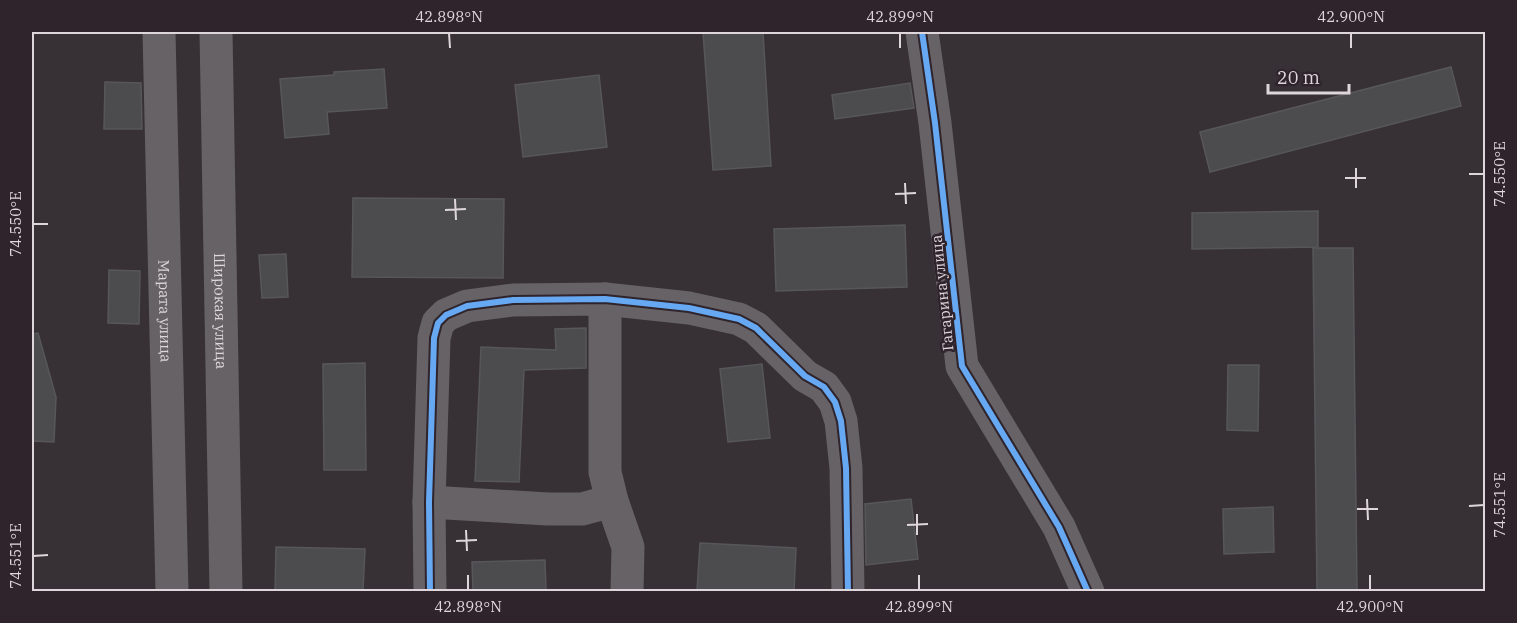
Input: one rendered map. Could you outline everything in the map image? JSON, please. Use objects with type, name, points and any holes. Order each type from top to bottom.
[{"type":"street","name":"Марата улица","points":[[159,32],[172,591]]},
{"type":"street","name":"Широкая улица","points":[[216,32],[226,591]]},
{"type":"street","name":"Гагарина улица","points":[[922,32],[935,123],[962,366],[1059,528],[1088,591]]},
{"type":"street","points":[[605,299],[605,472],[612,501],[628,547],[627,591]]},
{"type":"street","points":[[430,591],[429,502],[434,338],[438,323],[446,315],[467,306],[513,300],[605,299],[689,308],[739,319],[756,328],[805,376],[824,387],[835,402],[841,421],[844,445],[848,591]]},
{"type":"street","points":[[429,502],[582,509],[612,501]]},
{"type":"building","points":[[703,32],[763,32],[771,166],[713,170]]},
{"type":"building","points":[[1451,67],[1461,106],[1210,172],[1200,132]]},
{"type":"building","points":[[384,69],[387,108],[327,112],[329,134],[285,138],[280,79]]},
{"type":"building","points":[[599,75],[607,147],[523,157],[515,85]]},
{"type":"building","points":[[105,82],[141,83],[142,129],[104,129]]},
{"type":"building","points":[[910,83],[914,108],[835,119],[832,95]]},
{"type":"building","points":[[353,198],[504,199],[503,278],[352,277]]},
{"type":"building","points":[[1318,211],[1318,247],[1192,249],[1192,213]]},
{"type":"building","points":[[905,225],[907,287],[776,291],[774,229]]},
{"type":"building","points":[[1313,248],[1353,248],[1357,591],[1317,591]]},
{"type":"building","points":[[286,254],[288,297],[262,298],[259,255]]},
{"type":"building","points":[[109,270],[140,271],[139,324],[108,323]]},
{"type":"building","points":[[586,328],[586,368],[524,370],[519,482],[475,481],[481,347],[556,350],[555,329]]},
{"type":"building","points":[[38,333],[56,397],[54,442],[32,441],[32,334]]},
{"type":"building","points":[[365,363],[366,470],[324,470],[323,364]]},
{"type":"building","points":[[762,364],[770,438],[728,442],[720,369]]},
{"type":"building","points":[[1228,365],[1259,365],[1258,431],[1227,430]]},
{"type":"building","points":[[911,499],[918,559],[866,565],[865,504]]},
{"type":"building","points":[[1273,507],[1274,552],[1224,554],[1223,509]]},
{"type":"building","points":[[700,543],[796,548],[794,591],[697,591]]},
{"type":"building","points":[[276,547],[365,549],[363,591],[275,591]]},
{"type":"building","points":[[545,560],[546,591],[473,591],[472,562]]},
{"type":"cycle path","points":[[922,32],[935,123],[962,366],[1059,527],[1088,592]]},
{"type":"cycle path","points":[[430,592],[429,502],[434,338],[438,323],[446,315],[467,306],[513,300],[605,299],[689,308],[739,319],[756,328],[805,376],[824,387],[835,402],[841,421],[846,468],[848,592]]}]
